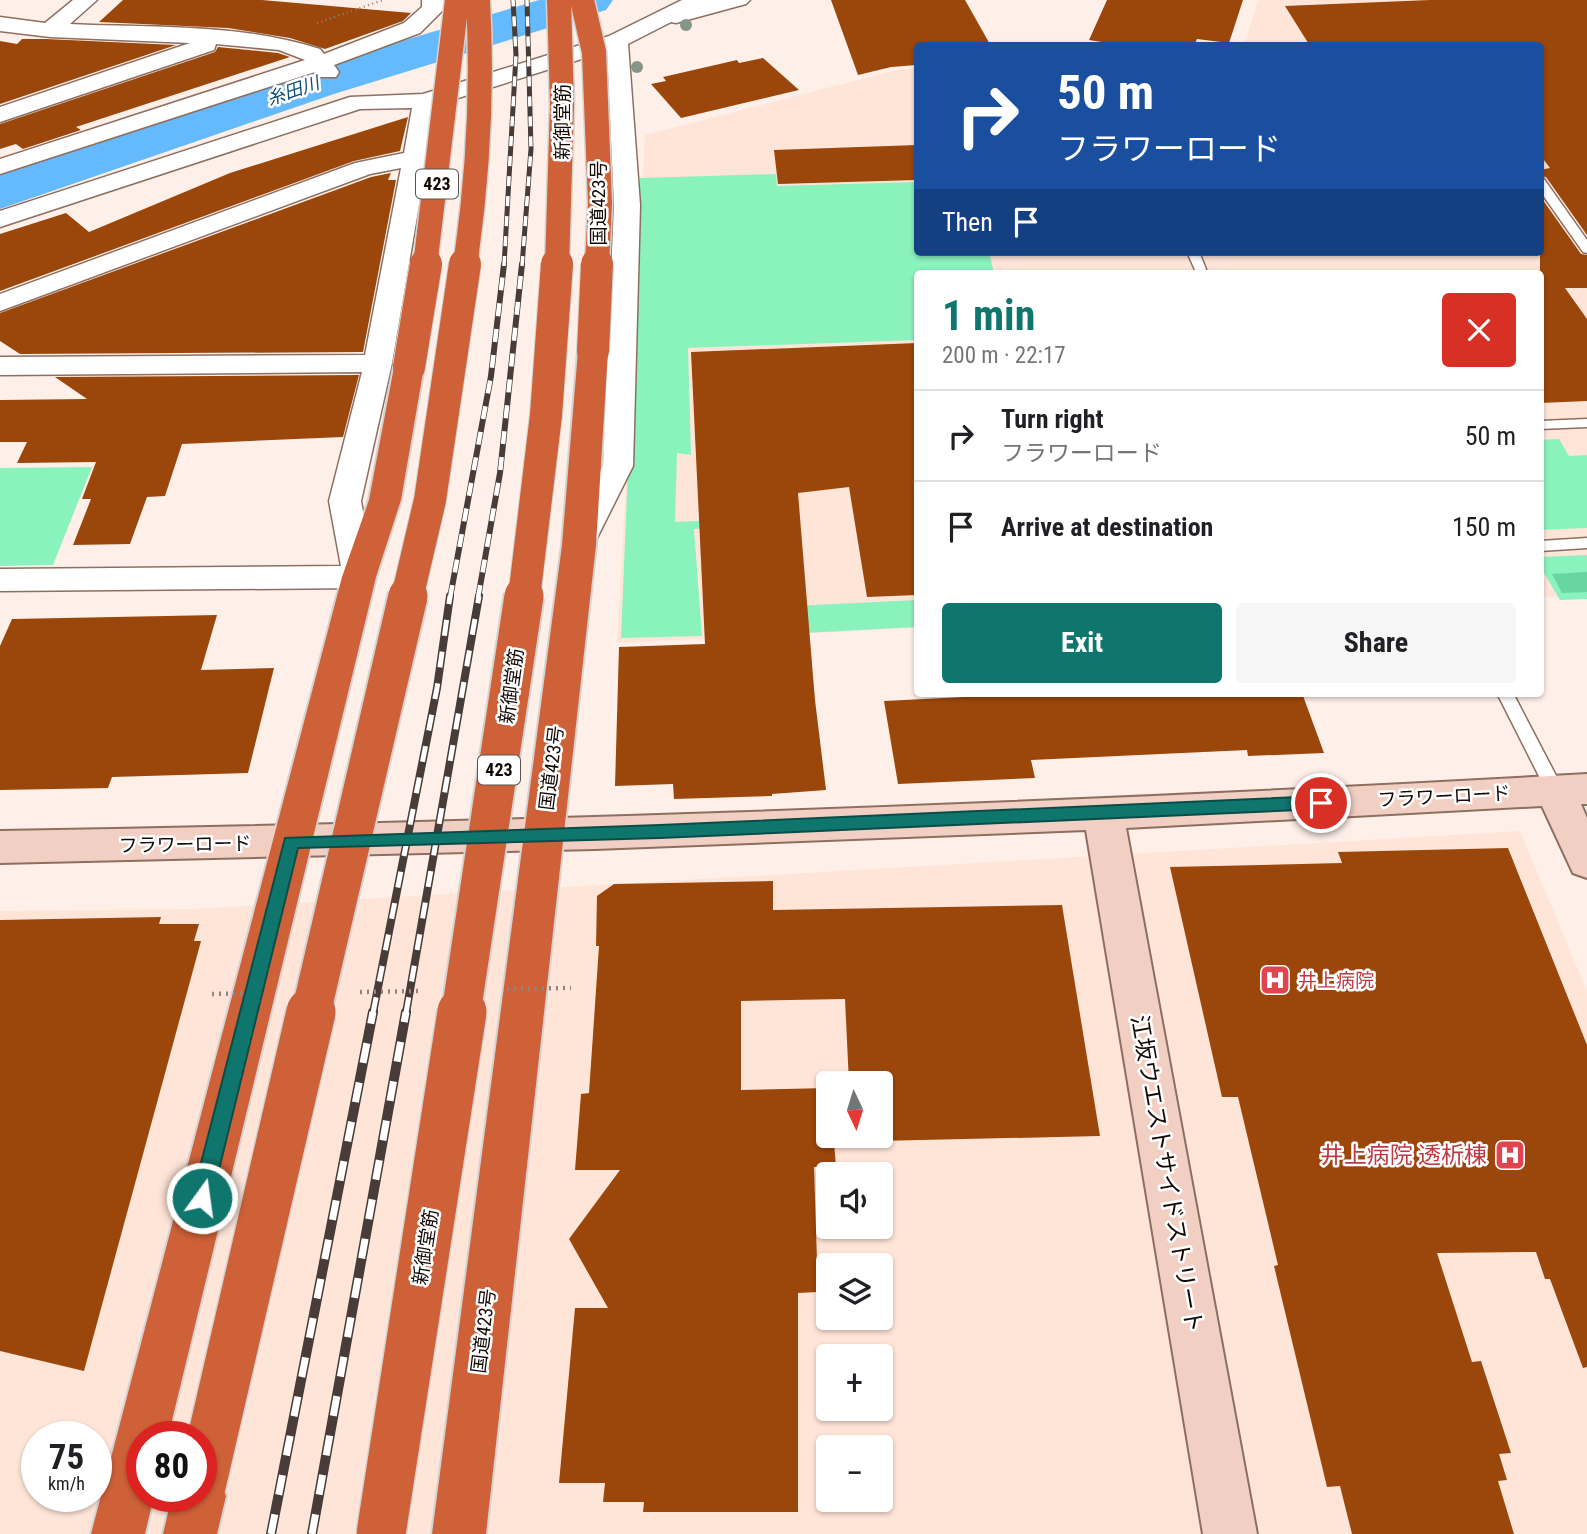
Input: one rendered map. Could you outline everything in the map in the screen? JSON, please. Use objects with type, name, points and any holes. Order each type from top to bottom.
[{"type":"highway","name":"423","points":[[146,1421],[359,577],[385,500],[393,365],[433,219],[457,0]]},
{"type":"highway","name":"423","points":[[216,1421],[430,500],[472,219],[482,68],[478,0]]},
{"type":"highway","name":"新御堂筋","points":[[381,1534],[507,713],[546,434],[562,209],[562,55],[559,0]]},
{"type":"highway","name":"国道423号","points":[[459,1534],[579,545],[600,203],[594,52],[582,0]]},
{"type":"highway","name":"423","points":[[118,1534],[126,1502]]},
{"type":"highway","points":[[190,1534],[195,1512]]},
{"type":"street","points":[[50,30],[86,0]]},
{"type":"street","points":[[0,167],[365,48],[412,28],[433,9],[433,0]]},
{"type":"street","points":[[0,219],[358,102],[425,101],[617,41],[699,0]]},
{"type":"street","points":[[664,19],[739,0]]},
{"type":"street","points":[[0,24],[50,30],[227,38],[282,44],[312,54],[358,102]]},
{"type":"street","points":[[0,115],[227,38]]},
{"type":"street","points":[[579,545],[618,466],[626,205],[617,41]]},
{"type":"street","points":[[0,366],[393,365],[425,101]]},
{"type":"street","points":[[0,303],[364,169],[416,158]]},
{"type":"street","points":[[0,580],[359,577]]},
{"type":"street","points":[[1571,790],[1587,862]]},
{"type":"street","name":"フラワーロード","points":[[0,847],[543,835],[1103,813],[1571,790]]},
{"type":"street","name":"江坂ウエストサイドストリート","points":[[1103,813],[1230,1534]]},
{"type":"lane","points":[[1544,188],[1587,249]]},
{"type":"lane","points":[[1195,256],[1200,269]]},
{"type":"lane","points":[[1544,425],[1587,423]]},
{"type":"lane","points":[[1544,546],[1587,543]]},
{"type":"lane","points":[[1509,697],[1571,790]]},
{"type":"path","points":[[502,990],[571,988]]},
{"type":"path","points":[[350,992],[433,991]]},
{"type":"path","points":[[212,994],[281,993]]},
{"type":"shaded area","points":[[1258,0],[1505,0],[1435,42],[1245,42]]},
{"type":"shaded area","points":[[914,68],[914,256],[1544,256],[1544,151],[1587,162],[1587,595],[1544,598],[1544,270],[914,270],[914,628],[617,643],[645,135],[896,70]]},
{"type":"shaded area","points":[[1520,831],[1587,991],[1587,1534],[0,1534],[0,911],[190,909]]},
{"type":"green space","points":[[776,174],[777,186],[914,182],[914,256],[990,256],[993,270],[914,270],[914,340],[688,348],[691,455],[677,453],[675,522],[773,518],[773,525],[694,529],[702,636],[621,638],[640,178]]},
{"type":"green space","points":[[1559,439],[1569,456],[1587,455],[1587,528],[1544,530],[1544,440]]},
{"type":"green space","points":[[92,467],[53,565],[0,566],[0,468]]},
{"type":"green space","points":[[1587,555],[1587,599],[1560,600],[1544,573],[1544,557]]},
{"type":"green space","points":[[1587,572],[1587,592],[1562,593],[1552,574]]},
{"type":"green space","points":[[914,600],[914,627],[709,638],[707,610]]},
{"type":"building","points":[[123,0],[262,0],[411,13],[403,21],[325,49],[290,38],[228,28],[99,22]]},
{"type":"building","points":[[831,0],[965,0],[989,42],[914,42],[914,65],[891,67],[858,75]]},
{"type":"building","points":[[1107,0],[1243,0],[1229,42],[1197,39],[1196,42],[1089,40]]},
{"type":"building","points":[[1430,0],[1587,0],[1587,235],[1544,177],[1544,169],[1550,168],[1544,160],[1544,42],[1308,42],[1285,6]]},
{"type":"building","points":[[22,39],[176,45],[0,104],[0,41],[17,44]]},
{"type":"building","points":[[218,47],[278,53],[290,57],[76,127],[81,130],[23,149],[16,144],[0,149],[0,124],[215,52]]},
{"type":"building","points":[[763,58],[799,90],[681,118],[651,84],[666,81],[663,77],[737,60],[739,63]]},
{"type":"building","points":[[408,117],[400,151],[354,161],[0,291],[0,234],[66,213],[89,232],[230,173]]},
{"type":"building","points":[[914,145],[914,180],[778,184],[774,150]]},
{"type":"building","points":[[391,173],[388,180],[396,180],[363,352],[20,354],[0,341],[0,313],[371,177]]},
{"type":"building","points":[[1544,202],[1581,254],[1587,255],[1587,288],[1565,288],[1587,319],[1587,401],[1544,403],[1544,270],[1540,270],[1540,256],[1544,256]]},
{"type":"building","points":[[914,343],[914,595],[867,597],[849,487],[798,493],[815,700],[826,790],[772,796],[674,799],[673,784],[615,786],[619,647],[705,644],[691,352]]},
{"type":"building","points":[[359,375],[343,437],[182,444],[165,496],[147,497],[130,544],[73,545],[91,499],[82,499],[96,462],[17,463],[27,442],[0,442],[0,400],[87,399],[55,377]]},
{"type":"building","points":[[217,615],[201,670],[274,668],[248,773],[112,777],[108,788],[0,790],[0,646],[12,619]]},
{"type":"building","points":[[963,697],[1303,697],[1324,753],[1248,756],[1247,750],[1031,760],[1035,778],[898,784],[884,701]]},
{"type":"building","points":[[1508,848],[1587,1045],[1587,1367],[1583,1368],[1550,1279],[1545,1279],[1536,1252],[1437,1253],[1472,1362],[1481,1361],[1511,1453],[1499,1454],[1507,1480],[1498,1481],[1514,1534],[1352,1534],[1340,1486],[1327,1487],[1274,1266],[1278,1265],[1238,1097],[1222,1097],[1170,867],[1342,863],[1338,852]]},
{"type":"building","points":[[773,881],[773,910],[1062,905],[1100,1136],[893,1141],[893,1071],[848,1071],[845,999],[741,1001],[741,1090],[816,1088],[816,1148],[834,1148],[836,1162],[816,1162],[814,1167],[816,1292],[798,1293],[798,1512],[643,1512],[644,1502],[603,1502],[605,1483],[559,1483],[575,1308],[608,1308],[569,1239],[620,1170],[575,1170],[581,1094],[589,1093],[599,946],[596,946],[597,896],[614,884]]},
{"type":"building","points":[[161,917],[159,924],[199,924],[194,941],[201,941],[84,1371],[0,1351],[0,920]]},
{"type":"waterway","name":"糸田川","points":[[0,192],[316,83],[589,0]]},
{"type":"railway","points":[[504,266],[516,55],[513,0]]},
{"type":"railway","points":[[522,266],[531,149],[527,0]]},
{"type":"railway","points":[[450,598],[491,376],[504,264]]},
{"type":"railway","points":[[478,598],[500,473],[522,264]]},
{"type":"railway","points":[[373,1013],[437,688],[450,596]]},
{"type":"railway","points":[[406,1013],[479,596]]},
{"type":"railway","points":[[271,1534],[373,1012]]},
{"type":"railway","points":[[312,1534],[406,1012]]},
{"type":"place","name":"井上病院","points":[[1275,980]]},
{"type":"place","name":"井上病院 透析棟","points":[[1510,1155]]},
{"type":"route","points":[[202,1198],[291,842],[660,831],[1321,803]]}]
